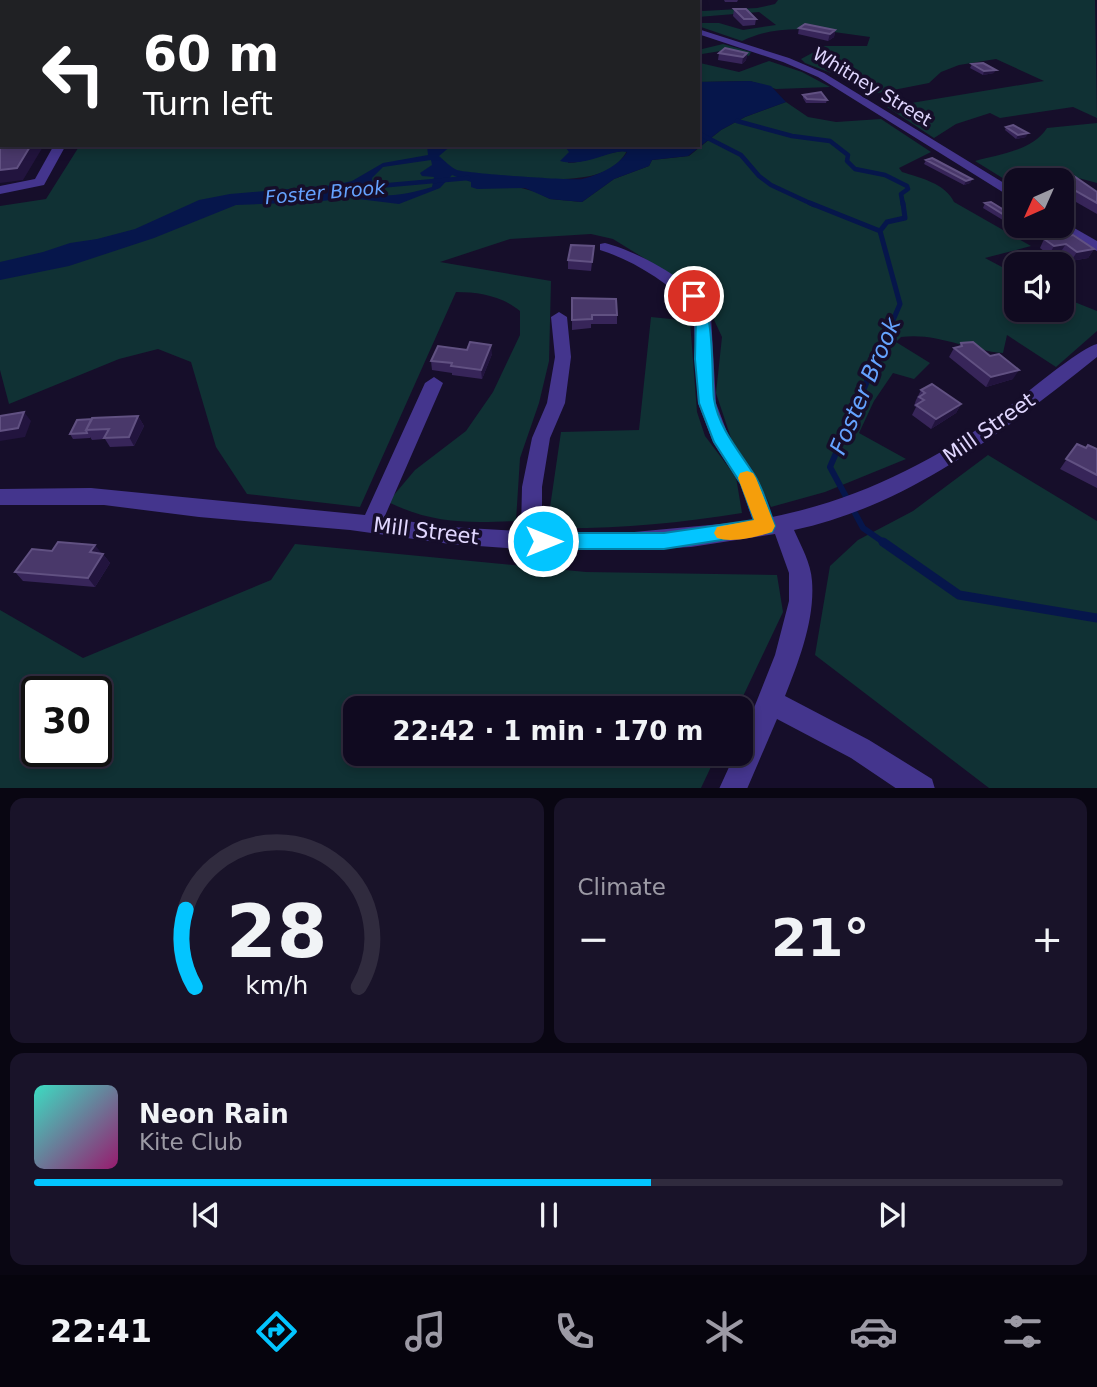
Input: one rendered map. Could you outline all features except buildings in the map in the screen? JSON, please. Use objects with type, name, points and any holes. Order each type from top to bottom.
[{"type":"street","name":"Whitney Street","points":[[700,32],[786,60],[821,75],[1004,189]]},
{"type":"street","points":[[0,190],[40,182],[59,147]]},
{"type":"street","points":[[1074,233],[1097,247]]},
{"type":"street","points":[[605,247],[621,252],[682,288],[700,305],[703,316],[707,403],[722,442],[749,482],[801,578],[800,605],[790,648],[732,788]]},
{"type":"street","points":[[531,540],[534,475],[541,438],[556,403],[563,357],[559,317]]},
{"type":"street","name":"Mill Street","points":[[0,497],[103,497],[463,537],[664,541],[804,520],[867,499],[943,461],[1007,419],[1097,349]]},
{"type":"street","points":[[371,525],[434,383]]},
{"type":"street","points":[[769,701],[860,749],[920,788]]},
{"type":"green space","points":[[778,0],[1095,0],[1097,118],[1073,107],[1000,118],[990,113],[956,124],[934,138],[887,107],[1044,81],[996,59],[959,65],[941,72],[929,83],[873,94],[801,59],[825,46],[867,46],[870,37],[821,30],[789,29],[757,35],[742,41],[700,27],[700,23],[719,23],[743,30],[776,25],[759,12],[700,17],[700,10],[757,8],[775,4]]},
{"type":"green space","points":[[723,44],[751,52],[749,56],[727,50],[702,54],[700,63],[700,50]]},
{"type":"green space","points":[[769,61],[802,72],[830,87],[776,89],[750,81],[700,82],[700,63],[739,72]]},
{"type":"green space","points":[[786,102],[808,117],[836,122],[881,119],[931,152],[899,168],[902,172],[945,190],[954,202],[1004,231],[1004,238],[1017,238],[1031,246],[985,258],[1004,268],[1004,322],[1074,322],[1074,302],[1097,311],[1097,331],[1056,367],[1007,335],[1003,353],[927,337],[901,337],[896,342],[930,363],[914,379],[893,373],[874,401],[859,433],[906,459],[825,492],[771,507],[752,469],[733,444],[716,393],[722,337],[702,294],[613,239],[591,234],[510,239],[440,262],[551,281],[549,361],[539,403],[520,458],[516,521],[482,522],[436,518],[420,515],[388,502],[415,470],[466,431],[493,392],[520,335],[520,311],[490,296],[456,292],[360,507],[247,494],[216,447],[191,362],[158,349],[119,359],[9,404],[0,370],[0,206],[46,199],[79,147],[570,147],[573,149],[568,163],[627,151],[612,167],[592,176],[514,186],[550,199],[582,202],[614,179],[649,166],[652,160],[689,156],[721,130],[745,117]]},
{"type":"green space","points":[[1097,123],[1097,183],[1074,177],[1074,168],[1004,168],[1004,179],[975,161],[1024,147],[1041,136],[1047,128]]},
{"type":"green space","points":[[651,317],[690,321],[697,412],[705,436],[736,477],[742,513],[645,525],[547,528],[561,432],[639,430]]},
{"type":"green space","points":[[988,455],[1097,521],[1097,788],[989,788],[815,655],[830,566],[858,540],[913,511]]},
{"type":"green space","points":[[295,544],[586,572],[777,575],[783,612],[743,696],[343,696],[343,766],[711,766],[701,788],[0,788],[0,610],[83,658],[271,580]]},
{"type":"water","points":[[750,81],[771,86],[786,102],[745,117],[721,130],[700,147],[700,82]]},
{"type":"water","points":[[427,147],[450,147],[439,156],[457,170],[574,179],[601,173],[627,152],[580,162],[560,161],[569,152],[565,147],[699,147],[688,156],[652,160],[649,166],[614,179],[582,202],[550,199],[525,188],[477,189],[471,187],[471,182],[452,175],[440,188],[399,204],[350,198],[236,205],[154,238],[69,266],[0,280],[0,262],[135,229],[199,200],[230,194],[335,185],[352,181],[383,163],[428,155]],"holes":[[[431,160],[432,165],[420,173],[422,176],[434,177],[432,187],[392,195],[368,194],[374,190],[372,178],[383,167]]]},
{"type":"waterway","points":[[737,121],[792,136],[830,141],[848,155],[847,161],[855,169],[885,175],[907,186],[908,189],[901,194],[903,205]]},
{"type":"waterway","name":"Foster Brook","points":[[700,134],[741,155],[759,176],[771,185],[814,205]]},
{"type":"waterway","name":"Foster Brook","points":[[367,187],[468,178]]},
{"type":"waterway","name":"Foster Brook","points":[[810,203],[880,231]]},
{"type":"waterway","points":[[880,231],[887,222],[905,218],[903,203]]},
{"type":"waterway","name":"Foster Brook","points":[[879,353],[900,304],[880,231]]},
{"type":"waterway","name":"Foster Brook","points":[[880,351],[830,467],[863,528],[886,544]]},
{"type":"waterway","name":"Foster Brook","points":[[883,542],[959,595],[1097,618]]},
{"type":"slow traffic","points":[[724,533],[765,526],[747,478]]},
{"type":"route","points":[[543,541],[664,541],[765,526],[749,482],[722,442],[707,403],[703,316],[694,296]]}]
